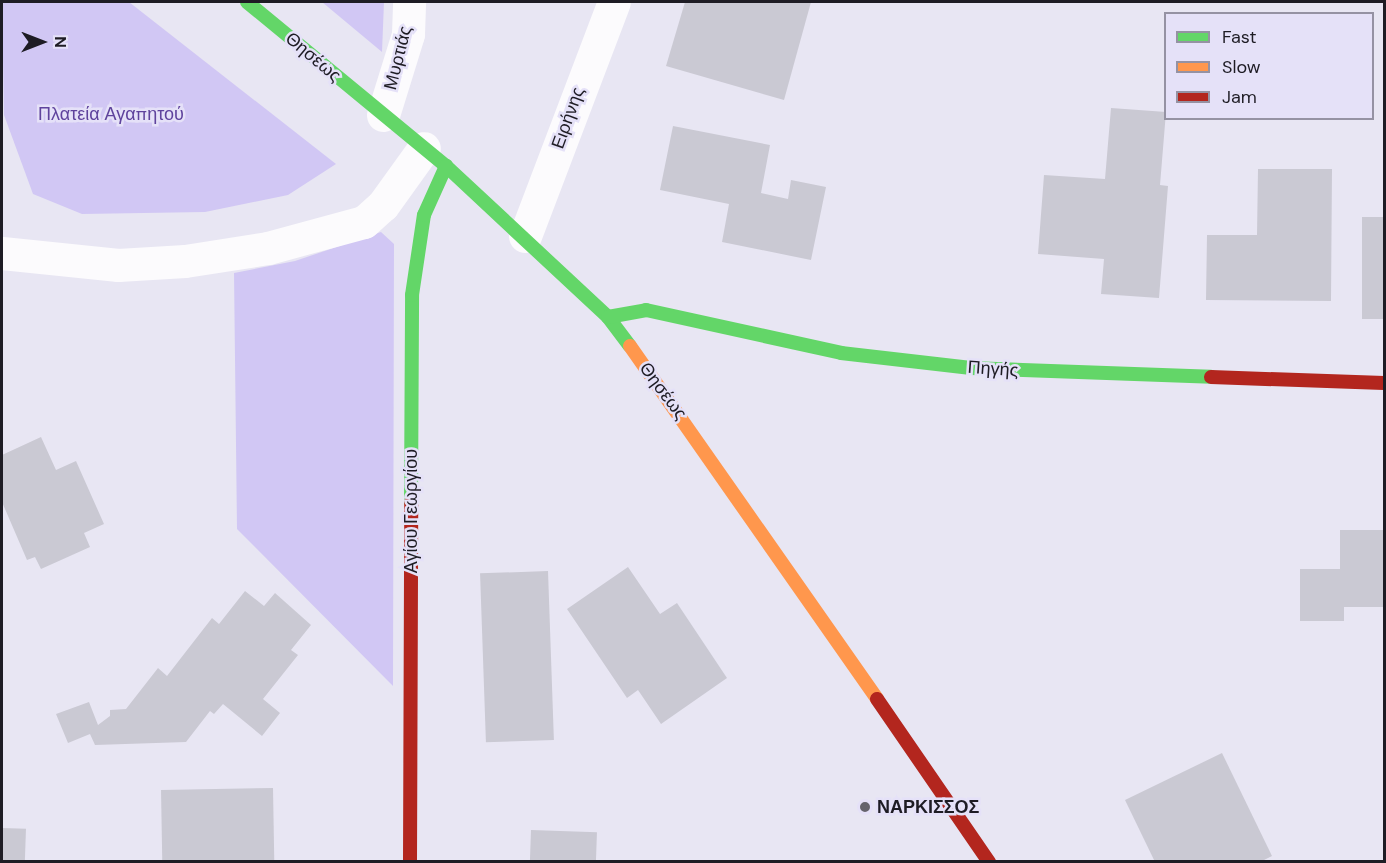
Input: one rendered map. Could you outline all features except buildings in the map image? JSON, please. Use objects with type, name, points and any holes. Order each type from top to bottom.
[{"type":"street","name":"Θησέως","points":[[247,2],[435,157],[525,236],[608,317],[687,424],[988,861]]},
{"type":"street","name":"Μυρτιάς","points":[[383,114],[408,34],[409,2]]},
{"type":"street","name":"Ειρήνης","points":[[525,236],[614,2]]},
{"type":"street","points":[[2,252],[118,265],[184,261],[268,248],[364,222],[435,157]]},
{"type":"street","name":"Αγίου Γεωργίου","points":[[410,861],[412,295],[435,157]]},
{"type":"street","name":"Πηγής","points":[[608,317],[646,310],[841,353],[971,368],[1384,383]]},
{"type":"green space","name":"Πλατεία Αγαπητού","points":[[2,2],[129,2],[336,164],[288,195],[205,212],[82,214],[33,194],[4,115]]},
{"type":"green space","points":[[322,2],[384,2],[382,52]]},
{"type":"green space","points":[[381,232],[394,244],[393,686],[237,529],[234,273],[295,261]]},
{"type":"traffic: fast","points":[[247,2],[446,166],[608,317],[630,346]]},
{"type":"traffic: fast","points":[[411,502],[412,295],[424,215],[446,166]]},
{"type":"traffic: fast","points":[[608,317],[646,310],[841,353],[971,368],[1211,377]]},
{"type":"traffic: slow","points":[[630,346],[877,699]]},
{"type":"traffic: jam","points":[[1211,377],[1384,383]]},
{"type":"traffic: jam","points":[[410,862],[411,502]]},
{"type":"traffic: jam","points":[[877,699],[989,862]]},
{"type":"place","name":"ΝΑΡΚΙΣΣΟΣ","points":[[865,807]]}]
